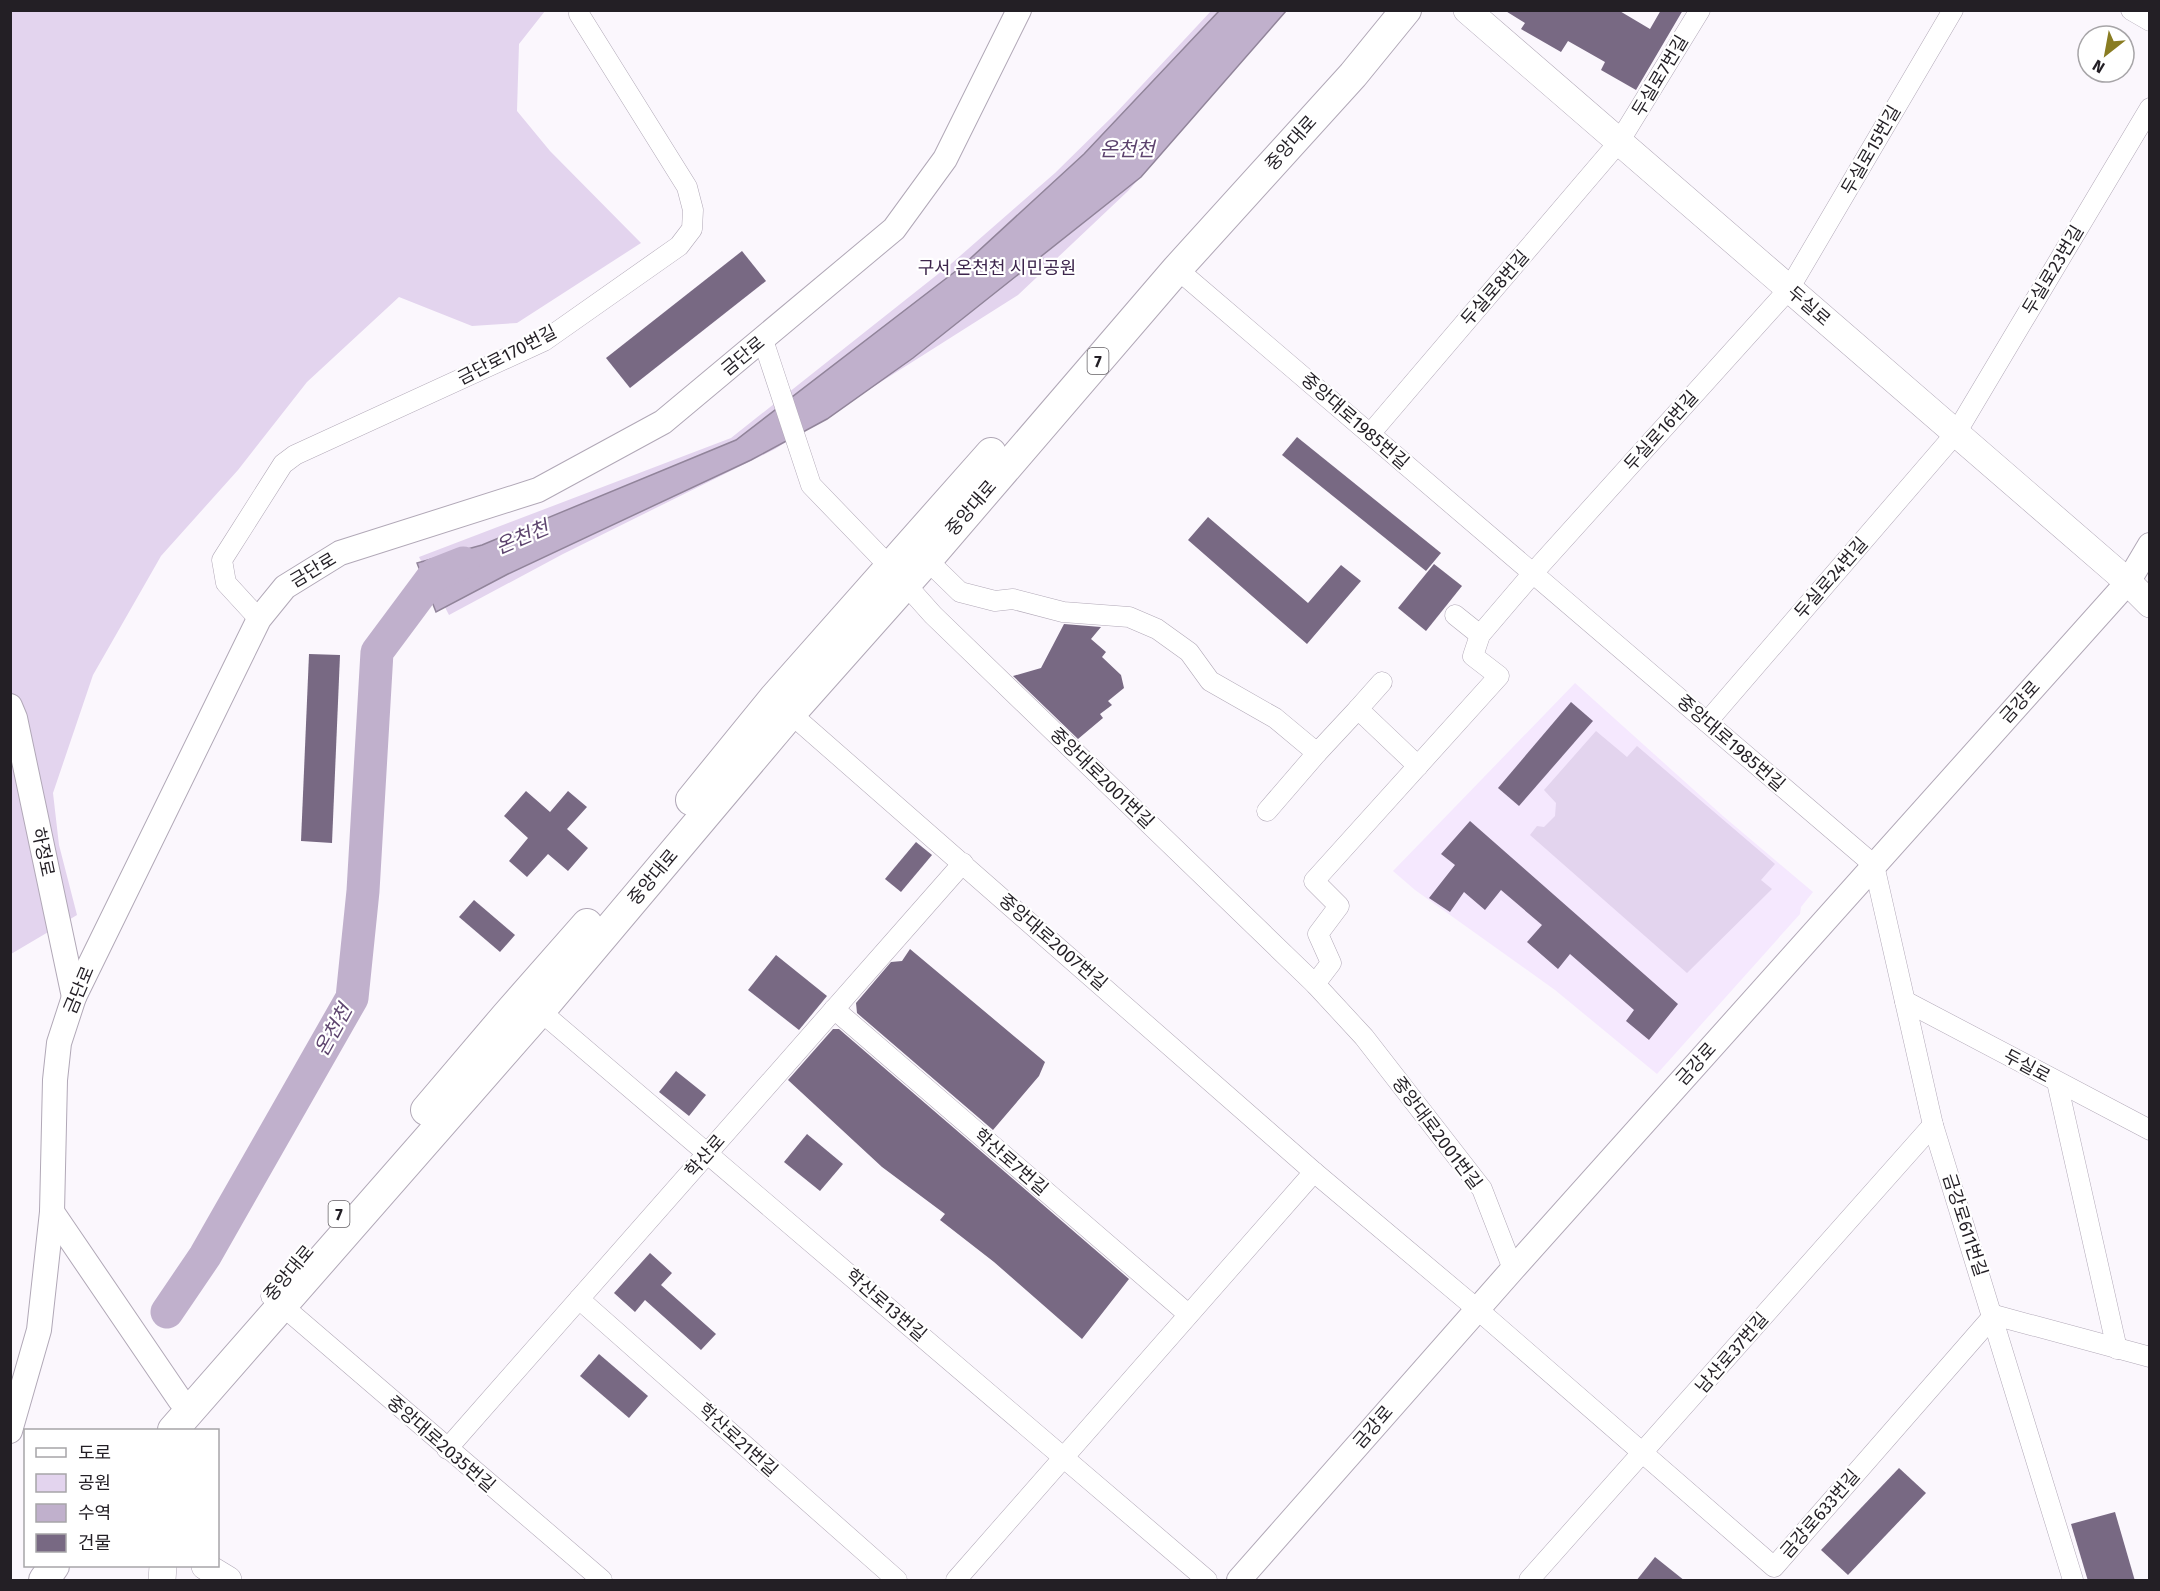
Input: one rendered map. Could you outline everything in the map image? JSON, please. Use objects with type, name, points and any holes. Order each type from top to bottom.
[{"type":"main road","name":"중앙대로","points":[[173,1423],[532,1003],[605,904],[898,575],[1168,250],[1331,70],[1379,10]]},
{"type":"main road","name":"중앙대로","points":[[898,575],[927,560],[1177,269],[1353,75],[1406,10]]},
{"type":"main road","name":"두실로","points":[[1467,10],[2128,582],[2150,604]]},
{"type":"main road","points":[[44,1581],[53,1567]]},
{"type":"main road","points":[[64,1581],[73,1567]]},
{"type":"main road","points":[[207,1567],[228,1581]]},
{"type":"street","name":"금단로","points":[[10,1431],[39,1330],[52,1212],[55,1080],[59,1043],[74,997],[259,619],[285,587],[340,554],[538,490],[663,422],[894,229],[945,159],[1019,10]]},
{"type":"street","name":"두실로7번길","points":[[1619,142],[1700,10]]},
{"type":"street","name":"두실로15번길","points":[[1789,289],[1953,10]]},
{"type":"street","points":[[2131,10],[2150,21]]},
{"type":"street","name":"금단로170번길","points":[[259,619],[226,583],[222,560],[283,464],[295,455],[544,341],[680,246],[692,229],[693,210],[687,187],[579,14]]},
{"type":"street","name":"두실로23번길","points":[[1956,433],[2150,108]]},
{"type":"street","name":"두실로8번길","points":[[1370,434],[1619,142]]},
{"type":"street","name":"중앙대로1985번길","points":[[1177,269],[1874,865]]},
{"type":"street","name":"두실로16번길","points":[[1533,573],[1789,289]]},
{"type":"street","points":[[763,340],[811,485],[898,575]]},
{"type":"street","name":"두실로24번길","points":[[1707,722],[1956,433]]},
{"type":"street","name":"금강로","points":[[1239,1581],[1477,1309],[2128,582],[2150,545]]},
{"type":"street","points":[[927,560],[960,592],[996,601],[1013,599],[1063,612],[1129,617],[1157,629],[1190,652],[1210,681],[1275,718],[1317,753]]},
{"type":"street","points":[[1315,984],[1331,963],[1318,934],[1339,906],[1314,881],[1499,676],[1473,656],[1480,635],[1533,573]]},
{"type":"street","name":"중앙대로2001번길","points":[[898,575],[942,623],[1315,984],[1364,1037],[1482,1189],[1513,1269]]},
{"type":"street","points":[[1455,615],[1480,635]]},
{"type":"street","points":[[1267,811],[1382,682]]},
{"type":"street","name":"하정로","points":[[10,706],[15,718],[74,997]]},
{"type":"street","name":"중앙대로2007번길","points":[[783,706],[1314,1172],[1477,1309]]},
{"type":"street","points":[[1358,709],[1418,765]]},
{"type":"street","name":"학산로","points":[[447,1449],[963,863]]},
{"type":"street","name":"금강로611번길","points":[[1874,865],[1933,1125],[1994,1315],[2073,1581]]},
{"type":"street","name":"두실로","points":[[1905,1001],[2150,1130]]},
{"type":"street","points":[[532,1003],[708,1153]]},
{"type":"street","name":"학산로7번길","points":[[834,1009],[1188,1314]]},
{"type":"street","points":[[2057,1082],[2117,1348]]},
{"type":"street","name":"남산로37번길","points":[[1529,1581],[1933,1125]]},
{"type":"street","name":"학산로13번길","points":[[708,1153],[1207,1581]]},
{"type":"street","points":[[956,1581],[1314,1172]]},
{"type":"street","points":[[52,1212],[173,1423]]},
{"type":"street","name":"학산로21번길","points":[[579,1299],[897,1581]]},
{"type":"street","name":"중앙대로2035번길","points":[[277,1300],[602,1581]]},
{"type":"street","name":"금강로633번길","points":[[1477,1309],[1774,1567],[1994,1315]]},
{"type":"street","points":[[1994,1315],[2150,1358]]},
{"type":"shaded area","points":[[1575,683],[1723,816],[1813,892],[1801,907],[1800,914],[1657,1074],[1555,990],[1415,890],[1393,871]]},
{"type":"green space","points":[[10,11],[545,11],[519,44],[517,111],[550,151],[641,243],[517,323],[472,326],[399,297],[307,382],[238,470],[161,556],[93,675],[53,793],[59,845],[77,915],[11,954]]},
{"type":"green space","name":"온천천","points":[[1211,11],[1286,11],[1128,191],[1018,295],[775,449],[563,554],[449,615],[419,557],[731,438],[952,263],[1055,173],[1115,114]]},
{"type":"green space","points":[[1596,731],[1627,757],[1637,746],[1775,864],[1761,880],[1772,889],[1687,973],[1530,835],[1537,826],[1544,827],[1555,816],[1556,803],[1544,790]]},
{"type":"water","name":"온천천","points":[[1219,11],[1286,11],[1141,177],[913,358],[827,419],[751,460],[508,574],[436,612],[417,563],[482,545],[736,440],[961,267],[1084,154]]},
{"type":"building","points":[[1504,10],[1618,10],[1650,29],[1661,10],[1683,10],[1636,90],[1601,70],[1605,62],[1568,41],[1561,52],[1521,29],[1525,23]]},
{"type":"building","points":[[742,251],[766,281],[630,388],[606,358]]},
{"type":"building","points":[[1297,437],[1441,553],[1426,571],[1282,455]]},
{"type":"building","points":[[1208,517],[1308,603],[1341,565],[1361,581],[1307,644],[1188,540]]},
{"type":"building","points":[[1434,564],[1462,586],[1426,631],[1398,608]]},
{"type":"building","points":[[1064,624],[1101,627],[1091,639],[1106,652],[1102,657],[1121,675],[1124,688],[1108,701],[1112,705],[1100,714],[1103,718],[1078,739],[1013,676],[1041,668]]},
{"type":"building","points":[[309,654],[340,655],[332,843],[301,841]]},
{"type":"building","points":[[1571,702],[1593,721],[1519,806],[1498,788]]},
{"type":"building","points":[[526,791],[550,812],[568,791],[587,807],[567,829],[588,848],[568,871],[548,854],[527,877],[509,861],[528,838],[504,816]]},
{"type":"building","points":[[1470,821],[1678,1004],[1649,1040],[1626,1021],[1634,1010],[1570,954],[1558,969],[1527,942],[1542,925],[1501,890],[1485,910],[1464,892],[1450,912],[1429,898],[1455,865],[1441,854]]},
{"type":"building","points":[[916,842],[932,855],[901,892],[885,879]]},
{"type":"building","points":[[474,900],[515,935],[500,952],[459,917]]},
{"type":"building","points":[[910,949],[1045,1062],[1039,1076],[993,1130],[857,1013],[856,1003],[891,962],[902,961]]},
{"type":"building","points":[[776,955],[827,996],[799,1030],[748,990]]},
{"type":"building","points":[[833,1029],[839,1029],[1129,1279],[1082,1339],[994,1262],[940,1220],[945,1214],[882,1167],[788,1080]]},
{"type":"building","points":[[676,1071],[706,1095],[689,1116],[659,1092]]},
{"type":"building","points":[[807,1134],[843,1164],[820,1191],[784,1162]]},
{"type":"building","points":[[650,1253],[672,1273],[661,1285],[716,1334],[701,1350],[645,1300],[635,1312],[614,1293]]},
{"type":"building","points":[[599,1354],[648,1396],[629,1418],[580,1376]]},
{"type":"building","points":[[1899,1468],[1926,1493],[1848,1575],[1821,1550]]},
{"type":"building","points":[[2115,1512],[2135,1581],[2088,1581],[2071,1524]]},
{"type":"building","points":[[1655,1557],[1685,1581],[1636,1581]]},
{"type":"waterway","name":"온천천","points":[[167,1312],[205,1256],[352,998],[363,891],[377,652],[435,574],[463,563]]},
{"type":"park label","name":"구서 온천천 시민공원","points":[[997,268]]}]
